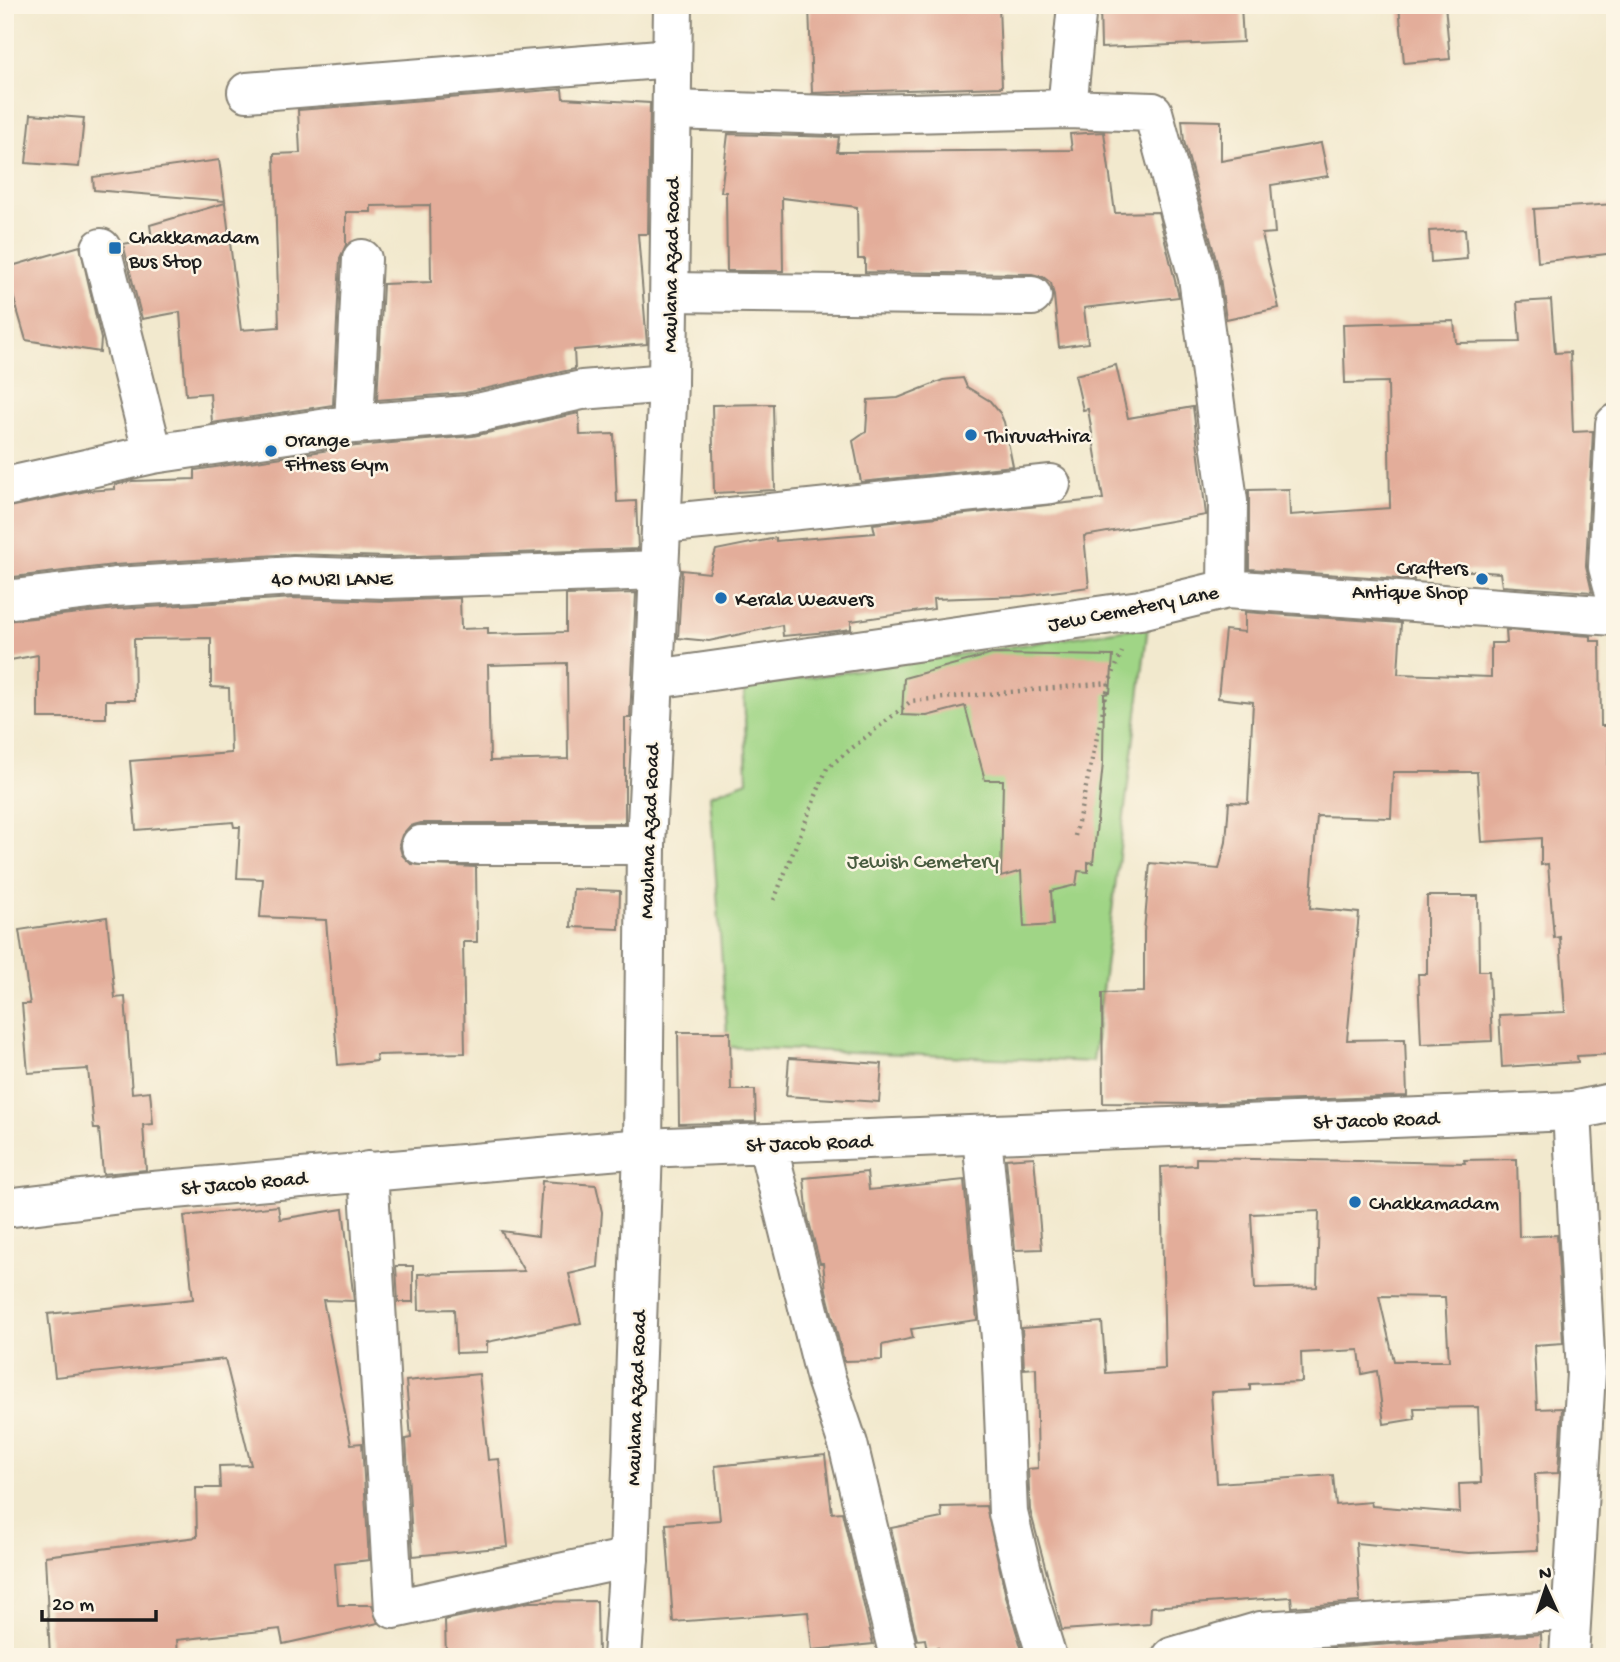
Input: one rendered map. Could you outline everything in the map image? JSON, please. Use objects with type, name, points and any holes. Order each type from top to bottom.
[{"type":"street","name":"Maulana Azad Road","points":[[622,1657],[629,1558],[643,1148],[646,845],[668,383],[673,5]]},
{"type":"street","points":[[1067,109],[1077,5]]},
{"type":"street","points":[[247,92],[672,58]]},
{"type":"street","points":[[672,110],[830,115],[1067,109],[1153,112],[1198,277],[1228,501],[1227,589]]},
{"type":"street","points":[[101,248],[153,454]]},
{"type":"street","points":[[354,424],[362,259]]},
{"type":"street","points":[[670,292],[1032,296]]},
{"type":"street","points":[[5,486],[153,454],[354,424],[468,415],[583,390],[668,383]]},
{"type":"street","points":[[1615,424],[1608,567],[1615,593]]},
{"type":"street","points":[[662,524],[1051,484]]},
{"type":"street","name":"40 MURI LANE","points":[[5,600],[115,587],[294,576],[387,579],[660,570]]},
{"type":"street","name":"Jew Cemetery Lane","points":[[655,679],[1140,610],[1227,589],[1615,616]]},
{"type":"street","points":[[421,845],[646,845]]},
{"type":"street","name":"St Jacob Road","points":[[5,1208],[368,1171],[643,1148],[1572,1111],[1615,1102]]},
{"type":"street","points":[[1569,1657],[1586,1373],[1572,1111]]},
{"type":"street","points":[[982,1136],[1001,1338],[1008,1513],[1027,1592],[1047,1657]]},
{"type":"street","points":[[768,1143],[826,1380],[848,1444],[899,1657]]},
{"type":"street","points":[[368,1171],[394,1609],[629,1558]]},
{"type":"street","points":[[1172,1657],[1261,1631],[1570,1610]]},
{"type":"path","points":[[1075,836],[1109,683],[1140,610]]},
{"type":"path","points":[[774,900],[827,768],[911,701],[1109,683]]},
{"type":"green space","name":"Jewish Cemetery","points":[[1148,626],[1093,1062],[728,1047],[710,795],[747,781],[744,687]]},
{"type":"building","points":[[809,5],[999,5],[1002,87],[812,93]]},
{"type":"building","points":[[1100,5],[1241,5],[1243,42],[1101,48]]},
{"type":"building","points":[[1399,5],[1445,5],[1450,59],[1404,63]]},
{"type":"building","points":[[562,89],[563,98],[650,103],[648,234],[638,234],[647,344],[574,350],[575,369],[465,393],[377,400],[383,284],[431,282],[430,205],[371,206],[371,212],[346,212],[346,245],[340,258],[333,405],[212,423],[210,393],[186,395],[180,312],[142,319],[123,244],[152,239],[150,225],[225,203],[241,330],[279,327],[274,154],[300,153],[298,110]]},
{"type":"building","points":[[31,114],[84,118],[79,167],[26,163]]},
{"type":"building","points":[[1182,120],[1221,121],[1221,161],[1321,143],[1328,176],[1271,185],[1275,233],[1262,234],[1279,308],[1226,319],[1219,271],[1184,141]]},
{"type":"building","points":[[1104,132],[1115,213],[1158,212],[1179,297],[1084,308],[1088,343],[1059,347],[1054,296],[1051,283],[1043,277],[1032,274],[865,272],[865,259],[858,259],[857,207],[782,198],[783,271],[727,271],[726,192],[721,192],[728,134],[839,137],[837,152],[1072,150],[1070,134]]},
{"type":"building","points":[[219,160],[225,201],[94,190],[93,177]]},
{"type":"building","points":[[1615,204],[1615,253],[1538,262],[1534,209]]},
{"type":"building","points":[[1465,229],[1467,259],[1431,262],[1429,231]]},
{"type":"building","points":[[80,246],[101,339],[100,352],[26,340],[5,268]]},
{"type":"building","points":[[1551,300],[1555,353],[1570,352],[1573,432],[1593,431],[1586,566],[1592,592],[1502,586],[1500,573],[1413,567],[1414,580],[1249,569],[1249,490],[1289,489],[1290,515],[1390,508],[1388,382],[1345,383],[1343,324],[1454,321],[1456,343],[1520,342],[1517,302]]},
{"type":"building","points":[[1116,365],[1128,418],[1193,407],[1206,515],[1084,536],[1089,587],[1023,596],[933,599],[934,609],[851,621],[851,629],[828,632],[783,636],[782,625],[709,641],[678,638],[682,570],[709,573],[716,550],[776,538],[776,541],[875,533],[873,524],[1103,499],[1088,409],[1083,410],[1075,375]]},
{"type":"building","points":[[963,378],[967,387],[990,401],[1000,413],[1013,466],[861,482],[853,441],[866,432],[868,400],[898,398],[943,380]]},
{"type":"building","points":[[773,404],[775,490],[714,493],[712,405]]},
{"type":"building","points":[[579,413],[580,435],[614,434],[617,502],[636,501],[638,549],[387,557],[293,554],[114,565],[5,578],[5,508],[86,491],[115,489],[115,485],[132,481],[195,479],[195,470],[356,446],[473,436]]},
{"type":"building","points":[[636,593],[630,718],[625,718],[625,823],[421,823],[410,826],[402,835],[399,844],[402,855],[411,864],[476,867],[477,942],[463,942],[465,1053],[376,1055],[377,1061],[338,1065],[326,920],[260,917],[263,879],[237,878],[240,827],[234,827],[233,822],[136,830],[130,761],[231,753],[229,688],[211,687],[211,638],[134,639],[135,700],[106,700],[106,718],[38,718],[38,655],[5,661],[5,621],[117,609],[294,598],[386,601],[460,598],[461,629],[488,628],[488,634],[566,632],[566,595]],"holes":[[[567,663],[568,759],[490,761],[488,665]]]},
{"type":"building","points":[[1245,612],[1401,623],[1398,674],[1491,677],[1491,643],[1507,643],[1506,630],[1591,636],[1591,641],[1600,641],[1601,726],[1609,726],[1608,802],[1615,801],[1615,1054],[1577,1056],[1578,1062],[1502,1067],[1499,1015],[1565,1012],[1560,937],[1554,938],[1548,864],[1541,865],[1541,838],[1482,842],[1477,772],[1393,772],[1391,818],[1317,816],[1310,908],[1359,913],[1347,1040],[1405,1039],[1407,1096],[1196,1104],[1103,1103],[1102,993],[1144,992],[1144,932],[1150,863],[1219,869],[1226,842],[1229,802],[1248,803],[1253,702],[1218,698],[1225,630],[1245,632]]},
{"type":"building","points":[[992,654],[1113,656],[1110,693],[1104,694],[1103,763],[1093,863],[1088,862],[1088,872],[1078,871],[1076,885],[1051,891],[1053,925],[1024,927],[1021,871],[1001,877],[1003,780],[985,780],[965,706],[927,716],[902,715],[904,678]]},
{"type":"building","points":[[573,889],[620,891],[619,929],[571,927]]},
{"type":"building","points":[[1427,896],[1478,896],[1479,971],[1489,971],[1492,1041],[1421,1044],[1418,974],[1427,974]]},
{"type":"building","points":[[107,917],[115,998],[125,997],[132,1093],[150,1091],[153,1124],[143,1125],[146,1170],[103,1174],[99,1129],[94,1129],[88,1069],[28,1073],[22,1004],[30,1004],[19,930]]},
{"type":"building","points":[[678,1032],[730,1032],[731,1090],[755,1090],[756,1122],[679,1124]]},
{"type":"building","points":[[789,1058],[882,1064],[879,1102],[786,1096]]},
{"type":"building","points":[[1034,1157],[1042,1249],[1015,1250],[1006,1159]]},
{"type":"building","points":[[1196,1158],[1465,1163],[1464,1160],[1517,1159],[1519,1237],[1557,1235],[1563,1343],[1534,1345],[1537,1409],[1562,1408],[1558,1473],[1535,1474],[1538,1550],[1469,1553],[1356,1543],[1360,1602],[1292,1607],[1291,1597],[1151,1607],[1150,1624],[1062,1630],[1030,1510],[1028,1469],[1038,1468],[1036,1368],[1024,1369],[1022,1328],[1102,1322],[1106,1373],[1165,1369],[1161,1167],[1196,1165]],"holes":[[[1319,1211],[1317,1287],[1255,1289],[1251,1214]],[[1379,1296],[1445,1297],[1449,1361],[1394,1361]],[[1359,1350],[1362,1374],[1377,1371],[1384,1424],[1415,1419],[1414,1408],[1478,1407],[1481,1483],[1459,1484],[1460,1513],[1372,1506],[1371,1502],[1336,1505],[1333,1475],[1217,1483],[1211,1392],[1250,1390],[1250,1384],[1302,1382],[1301,1353]]]},
{"type":"building","points":[[867,1172],[869,1190],[964,1180],[977,1320],[911,1329],[913,1338],[882,1345],[882,1360],[844,1361],[826,1290],[823,1263],[820,1263],[808,1218],[804,1178]]},
{"type":"building","points":[[542,1181],[596,1185],[602,1212],[598,1267],[569,1274],[581,1323],[487,1342],[487,1352],[456,1353],[454,1309],[419,1310],[418,1274],[524,1271],[501,1231],[538,1236]]},
{"type":"building","points":[[278,1206],[280,1219],[343,1209],[354,1301],[323,1300],[351,1444],[362,1443],[369,1560],[335,1564],[338,1605],[372,1605],[378,1623],[283,1644],[280,1629],[177,1640],[178,1654],[50,1657],[45,1556],[197,1537],[196,1488],[220,1488],[219,1466],[251,1465],[225,1359],[55,1377],[48,1314],[193,1299],[184,1216]]},
{"type":"building","points":[[396,1266],[413,1266],[413,1302],[398,1302]]},
{"type":"building","points":[[479,1374],[488,1460],[499,1459],[508,1547],[413,1556],[406,1439],[411,1438],[406,1381]]},
{"type":"building","points":[[825,1455],[832,1513],[842,1512],[873,1644],[812,1650],[808,1612],[673,1622],[666,1524],[720,1520],[715,1466]]},
{"type":"building","points":[[986,1506],[1006,1597],[1024,1657],[939,1657],[938,1648],[927,1650],[925,1639],[917,1640],[891,1528],[942,1518],[941,1507]]},
{"type":"building","points":[[597,1601],[598,1657],[446,1657],[445,1620],[529,1602]]},
{"type":"building","points":[[1541,1634],[1542,1657],[1317,1657],[1317,1649]]},
{"type":"place","name":"Chakkamadam Bus Stop","points":[[115,248]]},
{"type":"place","name":"Thiruvathira","points":[[971,435]]},
{"type":"place","name":"Orange Fitness Gym","points":[[271,451]]},
{"type":"place","name":"Crafters Antique Shop","points":[[1482,579]]},
{"type":"place","name":"Kerala Weavers","points":[[721,598]]},
{"type":"place","name":"Chakkamadam","points":[[1355,1202]]}]
